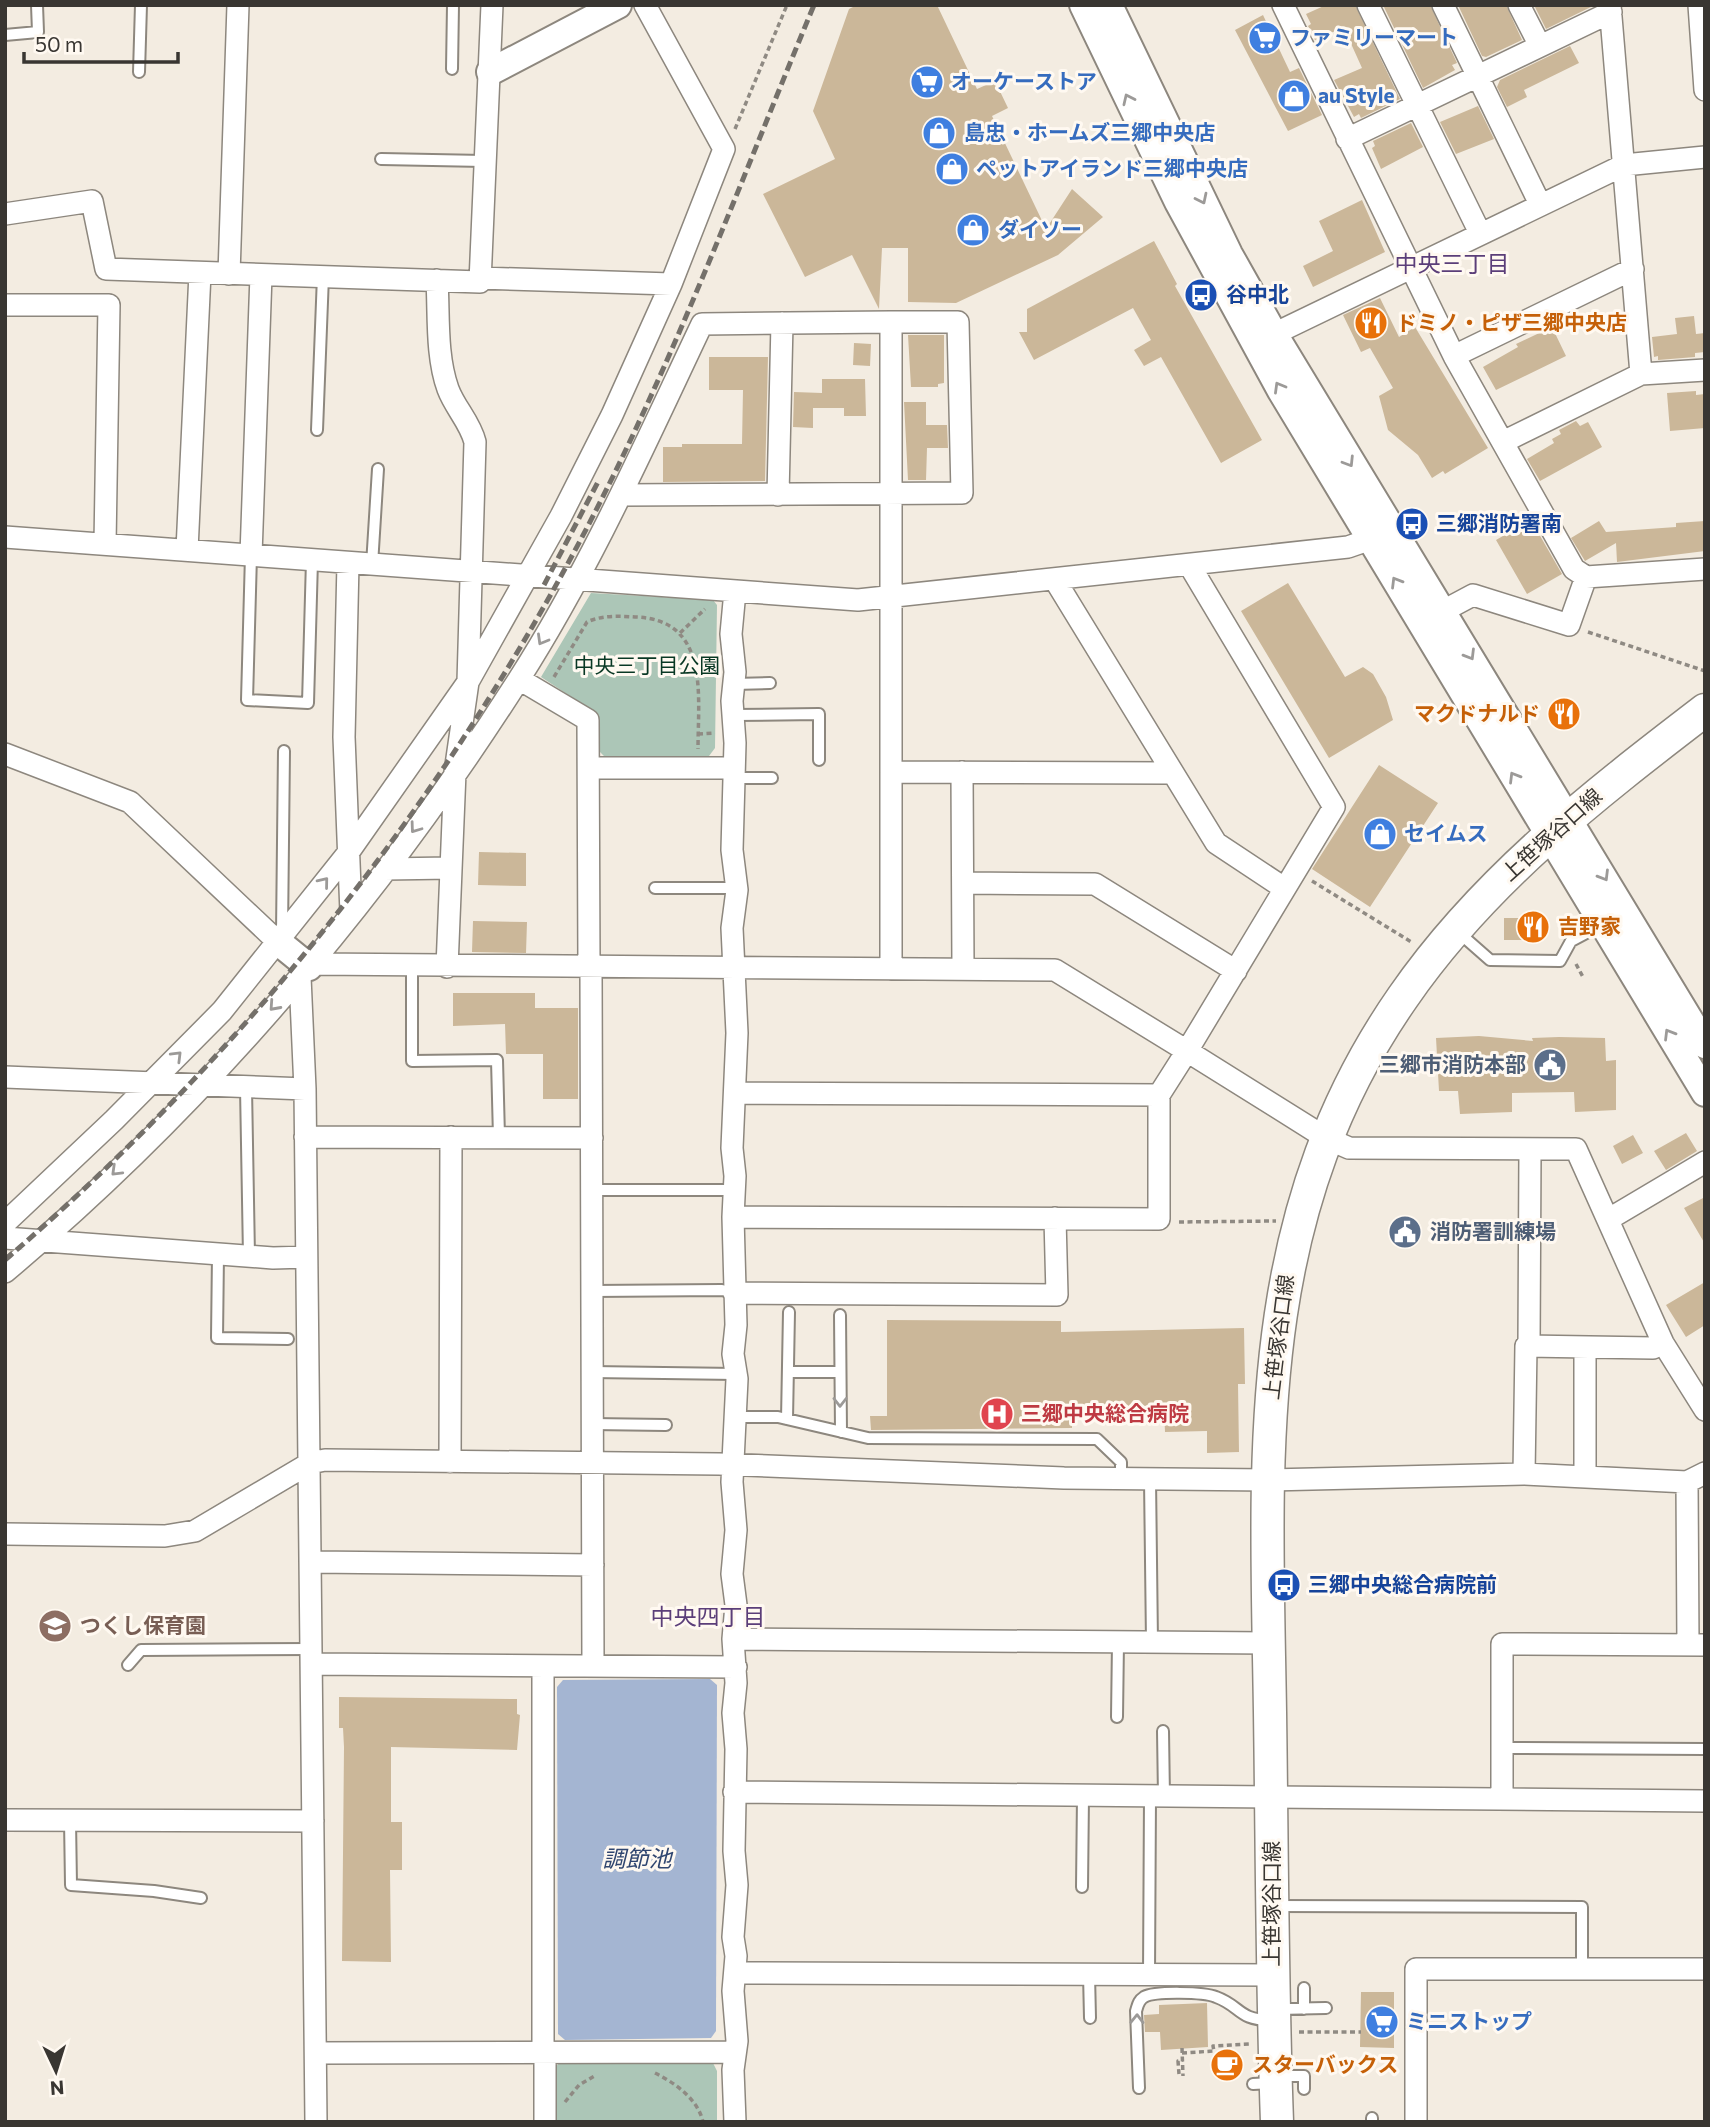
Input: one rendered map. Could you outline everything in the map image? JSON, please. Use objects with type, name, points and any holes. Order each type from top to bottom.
[{"type":"main road","name":"上笹塚谷口線","points":[[1277,2122],[1271,1906],[1271,1387],[1278,1318],[1301,1212],[1326,1138],[1376,1038],[1432,958],[1455,930],[1559,826],[1705,710]]},
{"type":"street","points":[[229,274],[237,5]]},
{"type":"street","points":[[5,214],[92,201],[106,269],[480,282],[492,5]]},
{"type":"street","points":[[490,72],[618,5]]},
{"type":"street","points":[[5,1223],[222,1010],[348,853],[468,681],[529,575],[612,415],[671,284],[724,149],[645,5]]},
{"type":"street","points":[[1083,5],[1227,296],[1371,539],[1705,1045]]},
{"type":"street","points":[[1109,5],[1229,254],[1336,441],[1443,611],[1559,826],[1602,924],[1705,1093]]},
{"type":"street","points":[[1368,5],[1480,233]]},
{"type":"street","points":[[1443,5],[1541,204]]},
{"type":"street","points":[[1519,5],[1540,46]]},
{"type":"street","points":[[1699,5],[1705,90]]},
{"type":"street","points":[[1289,7],[1347,139],[1454,356],[1574,569],[1586,577],[1705,569]]},
{"type":"street","points":[[1347,139],[1540,46],[1610,8],[1641,374]]},
{"type":"street","points":[[1274,334],[1624,164],[1705,157]]},
{"type":"street","points":[[1454,356],[1633,269]]},
{"type":"street","points":[[187,550],[200,273]]},
{"type":"street","points":[[251,555],[261,275]]},
{"type":"street","points":[[480,278],[671,284]]},
{"type":"street","points":[[437,280],[444,372],[449,391],[471,428],[475,442],[469,572],[468,681],[455,772],[447,967]]},
{"type":"street","points":[[5,305],[109,305],[105,544]]},
{"type":"street","points":[[891,322],[891,969]]},
{"type":"street","points":[[5,1272],[44,1240],[201,1087],[307,969],[385,869],[519,679],[577,581],[702,324],[957,322],[962,494],[621,495]]},
{"type":"street","points":[[778,495],[782,323]]},
{"type":"street","points":[[1503,442],[1641,374],[1705,370]]},
{"type":"street","points":[[5,537],[858,600],[1190,566],[1348,547],[1371,539]]},
{"type":"street","points":[[348,563],[344,737],[351,913]]},
{"type":"street","points":[[733,1217],[1160,1219],[1159,1095],[1334,807],[1190,566]]},
{"type":"street","points":[[1443,611],[1473,595],[1569,625],[1586,577]]},
{"type":"street","points":[[1055,580],[1216,843],[1290,879]]},
{"type":"street","points":[[735,591],[731,634],[734,684],[732,849],[736,888],[732,928],[735,969],[732,1148],[736,1189],[733,1217],[736,1261],[733,1354],[736,1374],[733,1417],[736,1530],[732,1574],[736,1605],[733,1639],[736,1667],[736,2122]]},
{"type":"street","points":[[519,679],[588,720],[593,1666]]},
{"type":"street","points":[[5,754],[130,802],[280,938],[307,969],[305,1137],[316,2122]]},
{"type":"street","points":[[589,768],[698,768],[733,773]]},
{"type":"street","points":[[891,772],[1171,773]]},
{"type":"street","points":[[962,772],[963,968]]},
{"type":"street","points":[[385,869],[451,868]]},
{"type":"street","points":[[963,883],[1095,884],[1236,971]]},
{"type":"street","points":[[307,969],[412,966],[1055,970],[1326,1138],[1349,1148],[1576,1149],[1609,1219],[1613,1246],[1663,1343],[1705,1410]]},
{"type":"street","points":[[5,1077],[201,1087],[305,1089]]},
{"type":"street","points":[[735,1093],[1159,1095]]},
{"type":"street","points":[[305,1137],[592,1138]]},
{"type":"street","points":[[450,1462],[451,1137]]},
{"type":"street","points":[[1524,1474],[1526,1346],[1529,1346],[1535,1248],[1530,1149]]},
{"type":"street","points":[[1609,1219],[1705,1162]]},
{"type":"street","points":[[734,1293],[1058,1296],[1055,1218]]},
{"type":"street","points":[[5,1238],[249,1256],[306,1257]]},
{"type":"street","points":[[1529,1346],[1653,1348],[1663,1343]]},
{"type":"street","points":[[1585,1348],[1585,1476]]},
{"type":"street","points":[[5,1534],[165,1536],[195,1531],[310,1464],[324,1460],[733,1464],[1121,1479],[1524,1474],[1696,1478],[1696,1645],[1502,1644],[1502,1798]]},
{"type":"street","points":[[311,1562],[593,1565]]},
{"type":"street","points":[[733,1639],[1269,1643]]},
{"type":"street","points":[[312,1657],[542,1666],[736,1667]]},
{"type":"street","points":[[542,1666],[544,2053],[554,2117]]},
{"type":"street","points":[[734,1792],[1705,1801]]},
{"type":"street","points":[[5,1820],[313,1821]]},
{"type":"street","points":[[1416,2122],[1416,1969],[1705,1969]]},
{"type":"street","points":[[735,1973],[1272,1975]]},
{"type":"street","points":[[316,2053],[735,2052]]},
{"type":"lane","points":[[5,35],[38,32],[37,5]]},
{"type":"lane","points":[[139,72],[141,5]]},
{"type":"lane","points":[[452,69],[453,5]]},
{"type":"lane","points":[[381,159],[484,161]]},
{"type":"lane","points":[[317,430],[323,276]]},
{"type":"lane","points":[[372,565],[378,469]]},
{"type":"lane","points":[[251,555],[247,700],[308,703],[312,559]]},
{"type":"lane","points":[[734,684],[770,683]]},
{"type":"lane","points":[[733,715],[819,714],[820,760]]},
{"type":"lane","points":[[280,938],[284,751]]},
{"type":"lane","points":[[733,773],[772,778]]},
{"type":"lane","points":[[654,888],[736,888]]},
{"type":"lane","points":[[1455,930],[1490,960],[1560,961],[1571,941],[1602,924]]},
{"type":"lane","points":[[412,966],[412,1061],[496,1060],[499,1137]]},
{"type":"lane","points":[[246,1088],[249,1256]]},
{"type":"lane","points":[[592,1190],[736,1189]]},
{"type":"lane","points":[[218,1254],[217,1338],[288,1339]]},
{"type":"lane","points":[[592,1291],[722,1290],[734,1293]]},
{"type":"lane","points":[[787,1419],[789,1312]]},
{"type":"lane","points":[[840,1315],[841,1432]]},
{"type":"lane","points":[[592,1372],[736,1374]]},
{"type":"lane","points":[[788,1372],[840,1373]]},
{"type":"lane","points":[[733,1417],[787,1419],[868,1438],[1097,1439],[1121,1462],[1121,1479]]},
{"type":"lane","points":[[592,1424],[666,1424]]},
{"type":"lane","points":[[1150,1479],[1152,1642]]},
{"type":"lane","points":[[1117,1717],[1118,1642]]},
{"type":"lane","points":[[128,1665],[141,1650],[312,1657]]},
{"type":"lane","points":[[1149,1975],[1157,1797],[1163,1731]]},
{"type":"lane","points":[[1502,1748],[1705,1749]]},
{"type":"lane","points":[[1082,1888],[1083,1796]]},
{"type":"lane","points":[[69,1820],[71,1885],[155,1891],[201,1898]]},
{"type":"lane","points":[[1271,1906],[1582,1908],[1583,1969]]},
{"type":"lane","points":[[1089,1974],[1090,2018]]},
{"type":"lane","points":[[1304,1988],[1304,2009]]},
{"type":"lane","points":[[1139,2088],[1136,2011],[1139,2001],[1147,1995],[1205,1994],[1219,1997],[1251,2021],[1274,2026],[1304,2009],[1326,2008]]},
{"type":"path","points":[[724,149],[733,135],[787,5]]},
{"type":"path","points":[[680,633],[706,609],[702,602],[702,589]]},
{"type":"path","points":[[544,694],[587,622],[596,618],[653,617],[680,633],[696,666],[698,768]]},
{"type":"path","points":[[1569,625],[1705,671]]},
{"type":"path","points":[[698,734],[720,733]]},
{"type":"path","points":[[1290,879],[1432,958]]},
{"type":"path","points":[[1570,967],[1575,964],[1583,977]]},
{"type":"path","points":[[1160,1219],[1170,1222],[1281,1221]]},
{"type":"path","points":[[1181,2075],[1178,2061],[1182,2060],[1182,2051],[1213,2051],[1213,2046],[1274,2026],[1361,2032]]},
{"type":"path","points":[[554,2117],[579,2085],[606,2071]]},
{"type":"path","points":[[646,2072],[657,2074],[684,2091],[701,2112],[704,2122]]},
{"type":"green space","name":"中央三丁目公園","points":[[591,593],[713,600],[717,605],[715,748],[709,756],[606,758],[600,752],[599,715],[541,677]]},
{"type":"green space","points":[[560,2062],[713,2063],[717,2071],[717,2122],[553,2122],[553,2070]]},
{"type":"water","name":"調節池","points":[[710,1679],[717,1685],[716,2031],[711,2038],[565,2040],[558,2034],[557,1687],[563,1680]]},
{"type":"building","points":[[857,5],[937,5],[977,89],[995,81],[1008,108],[992,116],[1046,229],[1072,189],[1103,217],[1058,255],[956,303],[908,302],[908,248],[882,248],[879,309],[852,255],[805,277],[763,194],[835,159],[813,111],[849,9]]},
{"type":"building","points":[[1326,5],[1355,5],[1400,99],[1361,118],[1359,114],[1354,117],[1334,80],[1362,68],[1348,37],[1342,28],[1315,40],[1308,26],[1311,24],[1306,14]]},
{"type":"building","points":[[1383,5],[1430,5],[1457,63],[1452,65],[1455,70],[1423,88]]},
{"type":"building","points":[[1458,5],[1506,5],[1522,40],[1486,57],[1482,56]]},
{"type":"building","points":[[1534,5],[1595,5],[1546,29]]},
{"type":"building","points":[[1263,15],[1290,72],[1299,68],[1322,115],[1288,131],[1235,30]]},
{"type":"building","points":[[1570,46],[1579,63],[1524,90],[1527,97],[1507,107],[1497,87],[1500,80]]},
{"type":"building","points":[[1478,106],[1494,139],[1456,154],[1440,122]]},
{"type":"building","points":[[1411,123],[1423,147],[1381,169],[1372,148],[1375,146],[1373,141]]},
{"type":"building","points":[[1362,200],[1385,252],[1313,287],[1303,266],[1333,251],[1319,221]]},
{"type":"building","points":[[1154,241],[1177,284],[1175,286],[1262,440],[1221,463],[1161,357],[1144,366],[1134,350],[1151,340],[1133,308],[1034,360],[1019,332],[1027,332],[1027,309]]},
{"type":"building","points":[[1380,298],[1399,337],[1415,327],[1488,448],[1445,474],[1443,471],[1432,478],[1418,455],[1388,430],[1379,396],[1393,388],[1370,348],[1361,352],[1343,315]]},
{"type":"building","points":[[1694,316],[1696,334],[1705,333],[1705,352],[1695,353],[1695,357],[1658,360],[1658,356],[1654,357],[1652,337],[1677,334],[1675,318]]},
{"type":"building","points":[[1552,327],[1566,356],[1496,390],[1483,367],[1518,347],[1516,344]]},
{"type":"building","points":[[908,335],[944,335],[944,383],[938,384],[938,387],[911,387]]},
{"type":"building","points":[[854,343],[871,344],[870,366],[853,365]]},
{"type":"building","points":[[709,357],[768,357],[765,481],[663,482],[663,447],[682,447],[682,444],[742,444],[743,390],[709,390]]},
{"type":"building","points":[[822,379],[865,379],[866,416],[844,416],[844,408],[813,408],[813,428],[793,427],[794,392],[822,393]]},
{"type":"building","points":[[1696,391],[1696,395],[1705,394],[1705,428],[1670,431],[1667,393]]},
{"type":"building","points":[[904,402],[926,402],[926,425],[947,425],[948,448],[927,448],[926,480],[908,480]]},
{"type":"building","points":[[1576,421],[1580,426],[1588,422],[1602,447],[1540,481],[1527,459],[1554,443],[1552,439],[1561,434],[1559,430]]},
{"type":"building","points":[[1531,520],[1562,574],[1527,594],[1496,540]]},
{"type":"building","points":[[1599,521],[1606,532],[1676,527],[1676,523],[1705,521],[1705,551],[1617,562],[1616,543],[1585,561],[1571,538]]},
{"type":"building","points":[[1288,583],[1345,677],[1363,667],[1373,674],[1386,697],[1393,720],[1329,758],[1241,611]]},
{"type":"building","points":[[1379,765],[1438,803],[1370,907],[1312,869]]},
{"type":"building","points":[[479,852],[526,853],[526,886],[478,885]]},
{"type":"building","points":[[1504,918],[1544,918],[1544,940],[1504,940]]},
{"type":"building","points":[[473,921],[527,922],[526,953],[472,952]]},
{"type":"building","points":[[453,993],[535,993],[535,1008],[578,1008],[578,1099],[543,1099],[543,1054],[506,1054],[505,1024],[453,1026]]},
{"type":"building","points":[[1479,1036],[1533,1041],[1532,1038],[1605,1038],[1606,1061],[1616,1060],[1616,1110],[1575,1112],[1574,1092],[1512,1093],[1512,1112],[1460,1114],[1458,1091],[1439,1091],[1436,1038]]},
{"type":"building","points":[[1686,1133],[1697,1151],[1666,1170],[1654,1151]]},
{"type":"building","points":[[1633,1135],[1643,1153],[1622,1164],[1613,1146]]},
{"type":"building","points":[[1705,1197],[1705,1244],[1684,1208]]},
{"type":"building","points":[[1705,1282],[1705,1325],[1686,1337],[1666,1305]]},
{"type":"building","points":[[887,1320],[1061,1321],[1061,1332],[1244,1328],[1245,1384],[1238,1384],[1239,1452],[1207,1453],[1207,1431],[1165,1432],[1164,1409],[1072,1410],[1072,1428],[871,1430],[870,1416],[887,1416]]},
{"type":"building","points":[[339,1697],[517,1699],[517,1714],[520,1715],[517,1750],[391,1747],[391,1822],[402,1822],[402,1870],[390,1870],[391,1962],[342,1961],[344,1747],[343,1728],[339,1728]]},
{"type":"building","points":[[1361,1992],[1394,1992],[1394,2048],[1360,2047]]},
{"type":"building","points":[[1207,2003],[1208,2047],[1161,2050],[1160,2032],[1145,2032],[1144,2015],[1159,2014],[1159,2005]]},
{"type":"railway","points":[[5,1260],[90,1184],[171,1104],[248,1020],[321,933],[391,843],[456,750],[517,653],[573,554],[640,420],[700,283],[814,5]]},
{"type":"railway","points":[[544,585],[599,480]]},
{"type":"place","name":"ファミリーマート","points":[[1265,38]]},
{"type":"place","name":"オーケーストア","points":[[927,82]]},
{"type":"place","name":"au Style","points":[[1294,96]]},
{"type":"place","name":"島忠・ホームズ三郷中央店","points":[[939,133]]},
{"type":"place","name":"ペットアイランド三郷中央店","points":[[952,169]]},
{"type":"place","name":"ダイソー","points":[[973,230]]},
{"type":"place","name":"谷中北","points":[[1201,295]]},
{"type":"place","name":"ドミノ・ピザ三郷中央店","points":[[1371,323]]},
{"type":"place","name":"三郷消防署南","points":[[1412,524]]},
{"type":"place","name":"マクドナルド","points":[[1564,714]]},
{"type":"place","name":"セイムス","points":[[1380,834]]},
{"type":"place","name":"吉野家","points":[[1533,927]]},
{"type":"place","name":"三郷市消防本部","points":[[1550,1065]]},
{"type":"place","name":"消防署訓練場","points":[[1405,1232]]},
{"type":"place","name":"三郷中央総合病院","points":[[997,1414]]},
{"type":"place","name":"三郷中央総合病院前","points":[[1284,1585]]},
{"type":"place","name":"つくし保育園","points":[[55,1626]]},
{"type":"place","name":"ミニストップ","points":[[1382,2022]]},
{"type":"place","name":"スターバックス","points":[[1227,2065]]},
{"type":"district","name":"中央三丁目","points":[[1452,264]]},
{"type":"district","name":"中央四丁目","points":[[708,1617]]}]
